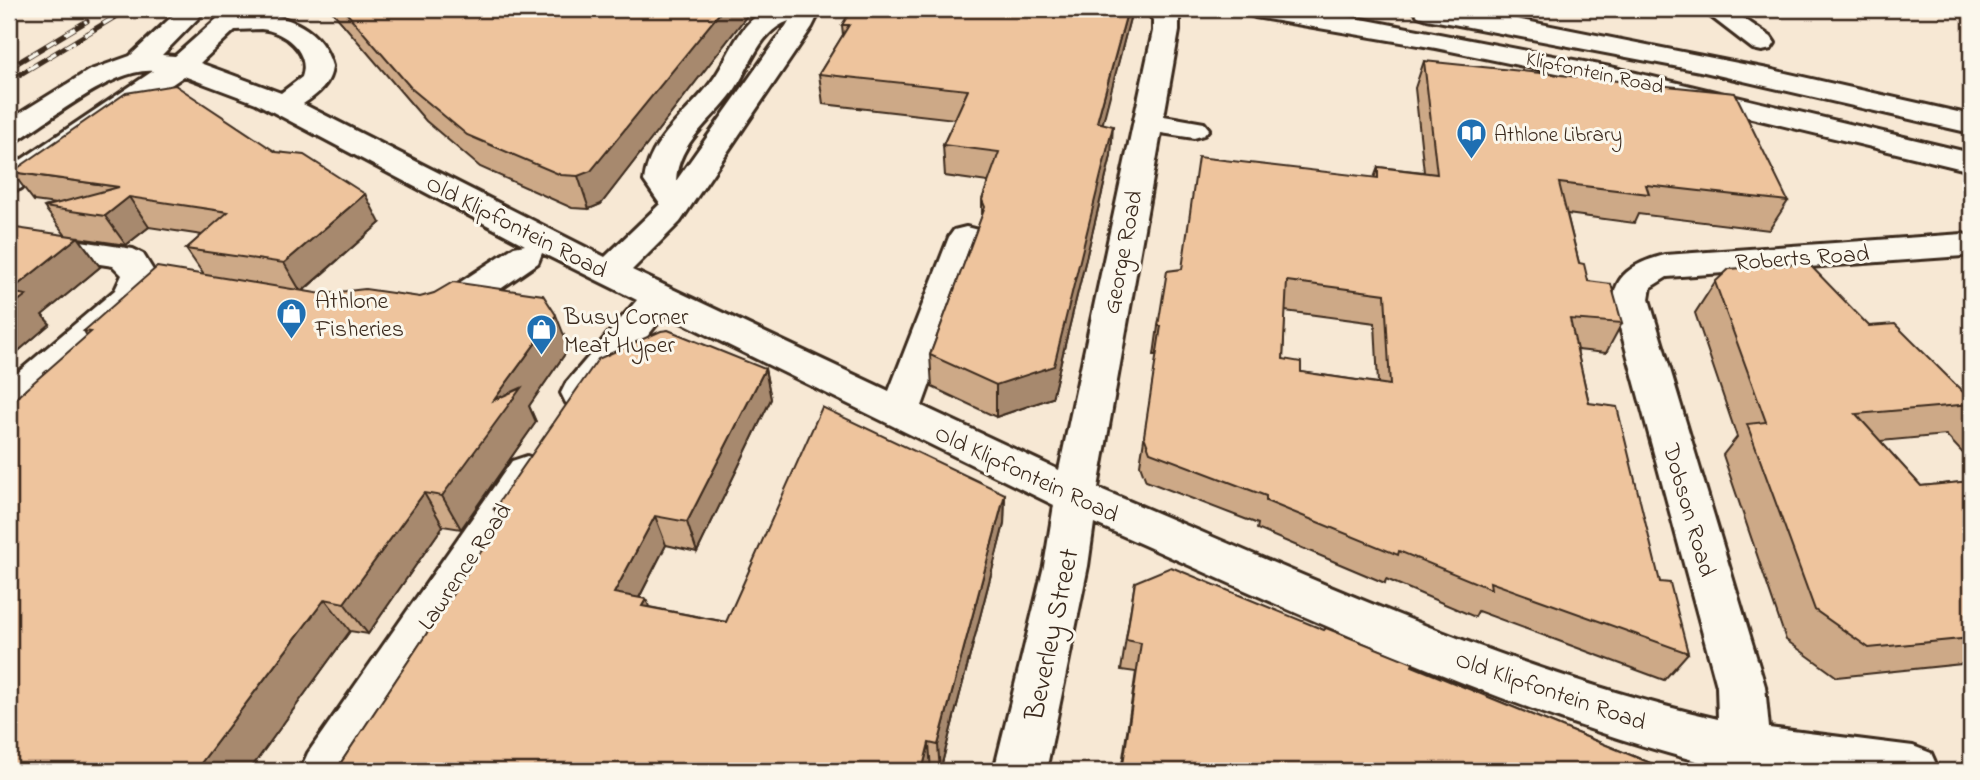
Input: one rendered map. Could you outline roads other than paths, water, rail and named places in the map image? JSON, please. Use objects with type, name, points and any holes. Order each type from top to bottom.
[{"type":"main road","points":[[9,133],[97,77],[140,62],[194,9]]},
{"type":"main road","points":[[677,202],[662,189],[659,179],[664,164],[690,120],[722,88],[761,26],[775,17],[808,9]]},
{"type":"main road","points":[[609,273],[668,215],[808,9]]},
{"type":"main road","name":"George Road","points":[[1076,497],[1166,31],[1166,19],[1158,9]]},
{"type":"main road","name":"Klipfontein Road","points":[[1255,9],[1351,23],[1557,63],[1801,119],[1971,162]]},
{"type":"main road","name":"Klipfontein Road","points":[[1411,9],[1560,34],[1795,81],[1971,124]]},
{"type":"main road","points":[[1714,9],[1762,43]]},
{"type":"main road","points":[[9,182],[181,65],[237,15],[288,27],[307,42],[318,64],[318,73],[313,82],[281,105]]},
{"type":"main road","name":"Old Klipfontein Road","points":[[140,62],[181,65],[281,105],[609,273],[900,414],[1076,497],[1406,638],[1543,691],[1748,760],[1913,771]]},
{"type":"main road","points":[[722,88],[755,90]]},
{"type":"main road","points":[[1148,123],[1194,129]]},
{"type":"main road","points":[[900,414],[966,237]]},
{"type":"main road","points":[[9,240],[121,257],[136,267],[137,281],[128,298],[9,401]]},
{"type":"main road","name":"Roberts Road","points":[[1642,275],[1665,266],[1963,245]]},
{"type":"main road","points":[[410,312],[436,316],[526,255]]},
{"type":"main road","name":"Dobson Road","points":[[1642,275],[1632,290],[1633,309],[1741,686],[1748,760]]},
{"type":"main road","name":"Lawrence Road","points":[[326,771],[556,429],[606,359],[659,297]]},
{"type":"main road","name":"Beverley Street","points":[[1020,771],[1066,566],[1076,497]]},
{"type":"railway","points":[[9,81],[128,9]]},
{"type":"railway","points":[[9,68],[87,21]]},
{"type":"place","name":"Athlone Library","points":[[1471,161]]},
{"type":"place","name":"Athlone Fisheries","points":[[292,341]]},
{"type":"place","name":"Busy Corner Meat Hyper","points":[[541,357]]}]
